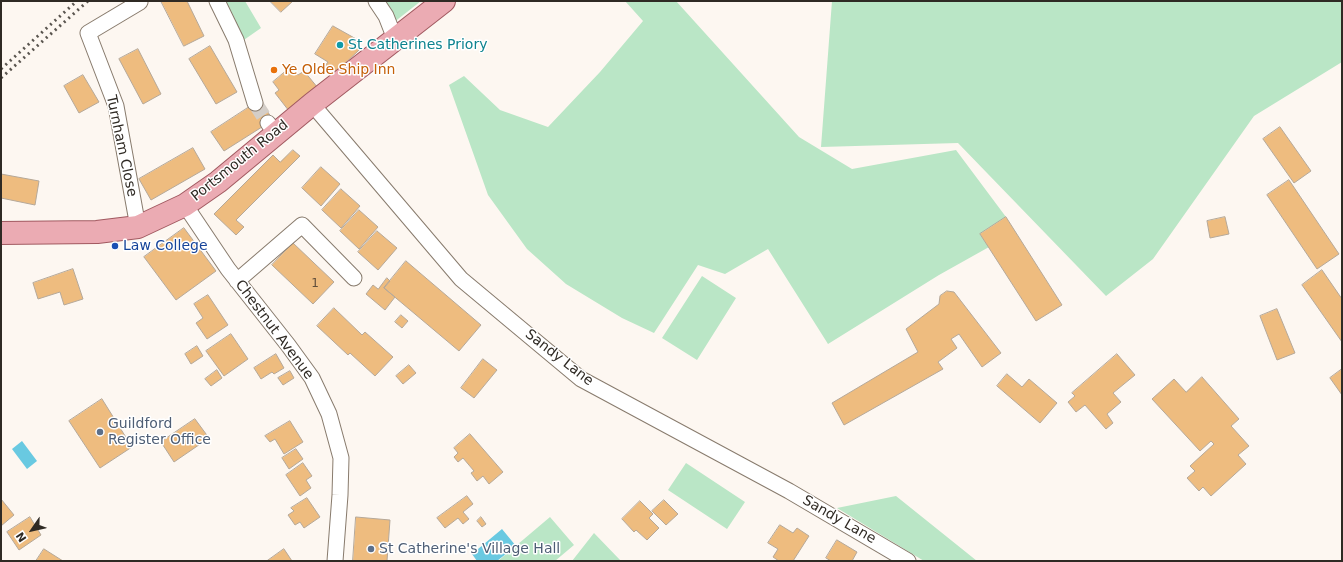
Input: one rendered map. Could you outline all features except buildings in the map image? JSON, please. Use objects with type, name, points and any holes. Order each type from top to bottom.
[{"type":"main road","name":"Portsmouth Road","points":[[1,233],[97,232],[138,227],[185,205],[218,182],[272,128],[312,104],[444,1]]},
{"type":"street","points":[[217,1],[236,40],[255,104]]},
{"type":"street","points":[[376,1],[386,16],[395,39]]},
{"type":"street","name":"Turnham Close","points":[[138,227],[116,106],[88,33],[140,2]]},
{"type":"street","name":"Sandy Lane","points":[[312,104],[461,279],[581,379],[789,491],[908,561]]},
{"type":"street","name":"Chestnut Avenue","points":[[185,205],[228,269],[312,378],[329,414],[341,458],[335,561]]},
{"type":"street","points":[[237,281],[302,226],[354,278]]},
{"type":"green space","points":[[220,1],[245,1],[261,28],[241,42]]},
{"type":"green space","points":[[385,1],[421,1],[393,23]]},
{"type":"green space","points":[[625,1],[676,1],[799,137],[852,169],[956,150],[1006,217],[980,234],[989,247],[939,275],[828,344],[768,249],[725,274],[698,265],[654,333],[622,318],[566,284],[527,249],[488,195],[449,85],[464,76],[500,110],[548,127],[600,72],[643,21]]},
{"type":"green space","points":[[832,1],[1342,1],[1342,62],[1254,116],[1153,259],[1106,296],[958,143],[821,147]]},
{"type":"green space","points":[[702,276],[736,298],[697,360],[662,338]]},
{"type":"green space","points":[[686,463],[745,502],[727,529],[668,490]]},
{"type":"green space","points":[[896,496],[977,561],[924,561],[837,508]]},
{"type":"green space","points":[[550,517],[574,545],[555,561],[498,561]]},
{"type":"green space","points":[[594,533],[621,561],[572,561]]},
{"type":"water","points":[[22,441],[37,461],[27,469],[12,449]]},
{"type":"water","points":[[502,529],[516,546],[497,561],[477,561],[472,554]]},
{"type":"tunnel","points":[[255,103],[268,123]]},
{"type":"railway","points":[[1,69],[77,1]]},
{"type":"railway","points":[[1,78],[88,1]]},
{"type":"place","name":"St Catherines Priory","points":[[340,45]]},
{"type":"place","name":"Ye Olde Ship Inn","points":[[274,70]]},
{"type":"place","name":"Law College","points":[[115,246]]},
{"type":"place","name":"Guildford Register Office","points":[[100,432]]},
{"type":"place","name":"St Catherine's Village Hall","points":[[371,549]]}]
